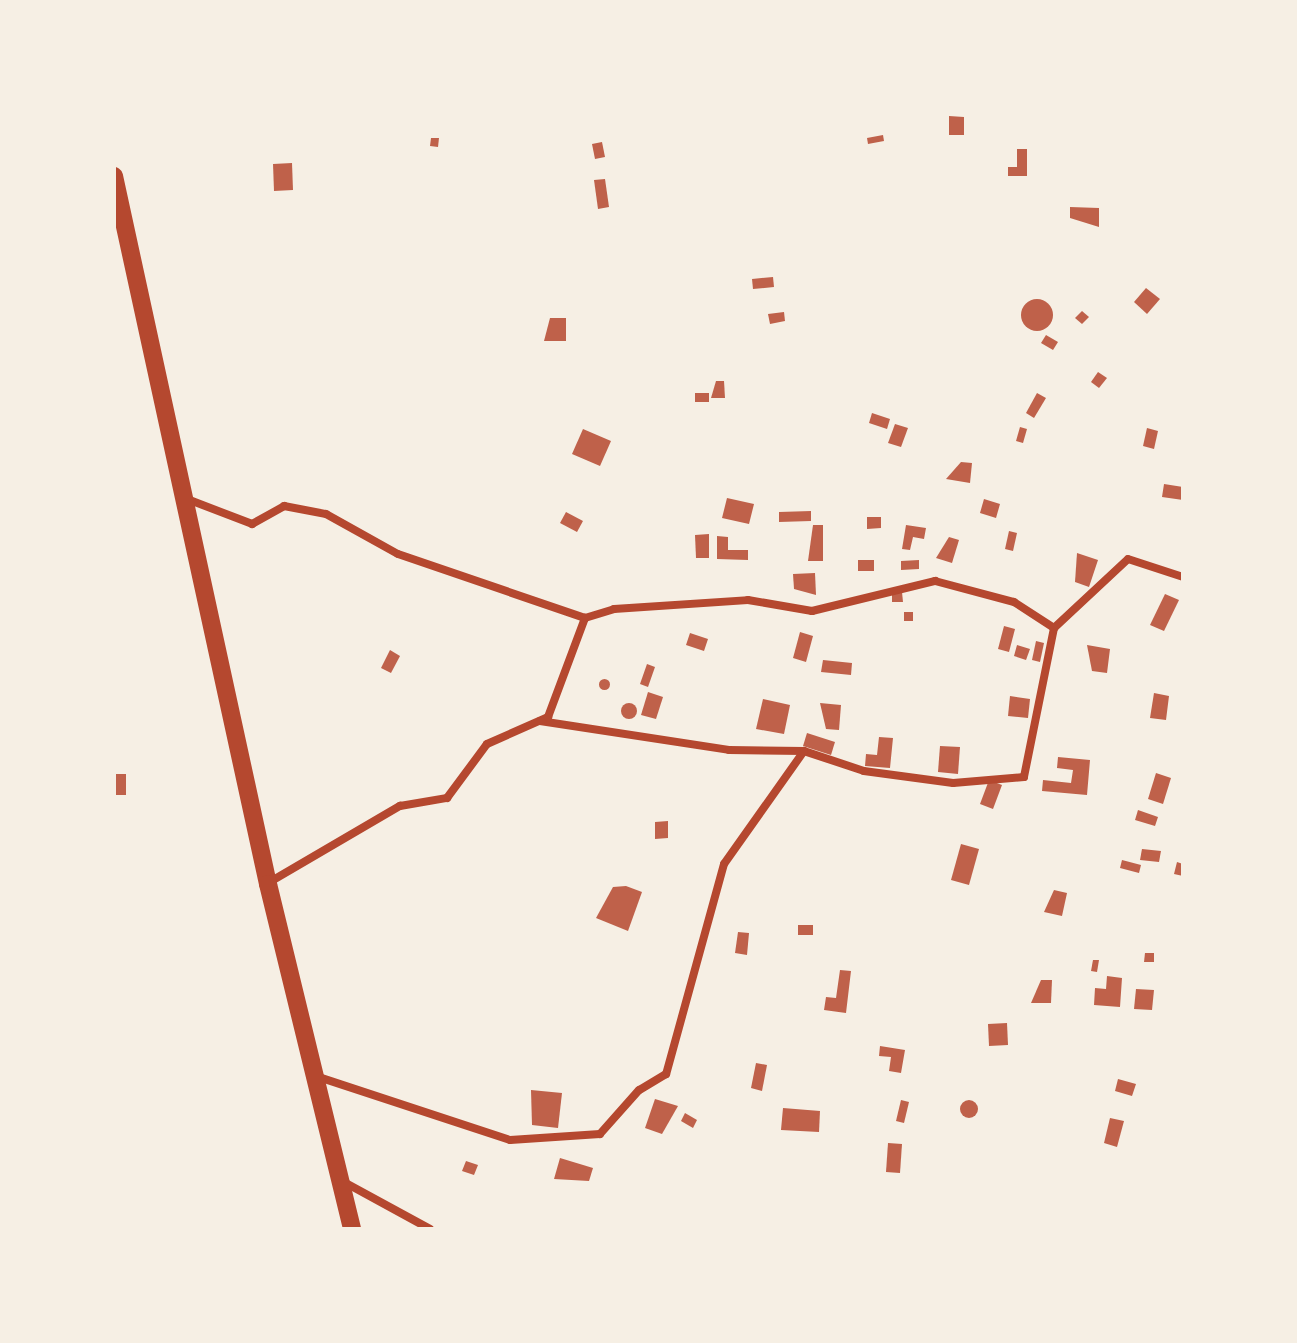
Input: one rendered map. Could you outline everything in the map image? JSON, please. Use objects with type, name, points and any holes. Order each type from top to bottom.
[{"type":"highway","points":[[114,176],[180,496],[268,884],[318,1077],[352,1229]]},
{"type":"street","points":[[180,496],[252,524],[284,506],[326,514],[398,554],[585,618],[748,600],[812,611],[935,581],[1014,602],[1054,628]]},
{"type":"street","points":[[539,721],[729,750],[804,751],[864,771],[953,783],[1024,777],[1054,628],[1128,559],[1183,577]]},
{"type":"street","points":[[268,884],[400,806],[447,798],[487,744],[548,717],[585,618]]},
{"type":"street","points":[[318,1077],[510,1140],[600,1134],[639,1090],[666,1074],[724,864],[804,751]]},
{"type":"street","points":[[341,1180],[430,1229]]},
{"type":"building","points":[[949,116],[964,117],[964,135],[949,135]]},
{"type":"building","points":[[883,135],[884,141],[868,144],[867,138]]},
{"type":"building","points":[[431,138],[439,138],[438,147],[430,146]]},
{"type":"building","points":[[602,142],[605,157],[595,159],[592,144]]},
{"type":"building","points":[[1017,149],[1027,149],[1027,176],[1008,176],[1008,167],[1017,167]]},
{"type":"building","points":[[292,163],[293,190],[274,191],[273,164]]},
{"type":"building","points":[[605,179],[609,207],[598,209],[594,180]]},
{"type":"building","points":[[1070,207],[1099,208],[1099,227],[1070,218]]},
{"type":"building","points":[[773,277],[774,287],[753,289],[752,279]]},
{"type":"building","points":[[1146,288],[1160,299],[1147,314],[1134,302]]},
{"type":"building","points":[[1037,299],[1048,304],[1053,315],[1048,326],[1037,331],[1026,326],[1021,315],[1026,304]]},
{"type":"building","points":[[1082,311],[1089,317],[1082,324],[1075,318]]},
{"type":"building","points":[[784,312],[785,321],[770,324],[768,314]]},
{"type":"building","points":[[550,318],[566,318],[566,341],[544,341]]},
{"type":"building","points":[[1046,335],[1058,342],[1053,350],[1041,343]]},
{"type":"building","points":[[1098,372],[1107,378],[1099,388],[1091,382]]},
{"type":"building","points":[[716,381],[724,381],[725,398],[711,398]]},
{"type":"building","points":[[695,393],[709,393],[709,402],[695,402]]},
{"type":"building","points":[[1037,393],[1046,398],[1034,418],[1026,413]]},
{"type":"building","points":[[872,413],[890,419],[887,429],[869,423]]},
{"type":"building","points":[[895,424],[908,428],[901,447],[888,443]]},
{"type":"building","points":[[1020,427],[1027,429],[1023,443],[1016,441]]},
{"type":"building","points":[[1147,428],[1158,431],[1154,449],[1143,446]]},
{"type":"building","points":[[583,429],[611,441],[600,466],[572,454]]},
{"type":"building","points":[[961,462],[972,463],[970,483],[946,479]]},
{"type":"building","points":[[1164,484],[1183,487],[1183,500],[1162,497]]},
{"type":"building","points":[[727,498],[754,504],[749,524],[722,518]]},
{"type":"building","points":[[984,499],[1000,504],[996,518],[980,513]]},
{"type":"building","points":[[811,511],[811,521],[779,522],[779,512]]},
{"type":"building","points":[[566,512],[583,521],[577,532],[560,523]]},
{"type":"building","points":[[867,517],[881,517],[881,528],[867,529]]},
{"type":"building","points":[[813,525],[823,525],[823,561],[808,561]]},
{"type":"building","points":[[906,525],[926,528],[924,539],[913,537],[910,550],[902,549]]},
{"type":"building","points":[[1009,531],[1017,533],[1013,551],[1005,549]]},
{"type":"building","points":[[709,534],[709,558],[696,558],[695,535]]},
{"type":"building","points":[[717,536],[728,537],[728,550],[748,550],[748,560],[717,559]]},
{"type":"building","points":[[949,537],[959,540],[952,563],[936,558]]},
{"type":"building","points":[[1077,553],[1098,560],[1089,587],[1075,582]]},
{"type":"building","points":[[858,560],[874,560],[874,571],[858,571]]},
{"type":"building","points":[[919,560],[919,569],[901,570],[901,561]]},
{"type":"building","points":[[815,573],[816,595],[794,589],[793,574]]},
{"type":"building","points":[[892,592],[902,592],[903,602],[892,602]]},
{"type":"building","points":[[1165,594],[1179,600],[1164,631],[1150,625]]},
{"type":"building","points":[[904,612],[913,612],[913,621],[904,621]]},
{"type":"building","points":[[1004,626],[1015,629],[1009,652],[998,649]]},
{"type":"building","points":[[800,632],[813,636],[806,662],[793,658]]},
{"type":"building","points":[[690,633],[708,639],[704,651],[686,645]]},
{"type":"building","points":[[1036,641],[1044,643],[1040,662],[1032,660]]},
{"type":"building","points":[[1017,645],[1030,649],[1026,660],[1014,656]]},
{"type":"building","points":[[1087,645],[1110,649],[1107,673],[1092,671]]},
{"type":"building","points":[[390,650],[400,656],[391,673],[381,668]]},
{"type":"building","points":[[823,660],[852,663],[851,675],[821,672]]},
{"type":"building","points":[[647,664],[655,667],[648,687],[640,684]]},
{"type":"building","points":[[604,679],[609,684],[604,689],[599,684]]},
{"type":"building","points":[[648,692],[663,697],[656,719],[641,715]]},
{"type":"building","points":[[1154,693],[1169,696],[1166,720],[1150,718]]},
{"type":"building","points":[[1010,696],[1030,699],[1028,718],[1008,716]]},
{"type":"building","points":[[763,699],[790,705],[784,734],[756,729]]},
{"type":"building","points":[[626,703],[632,703],[637,711],[635,717],[626,719],[621,714],[621,708]]},
{"type":"building","points":[[820,703],[841,705],[839,730],[826,729]]},
{"type":"building","points":[[807,733],[835,742],[831,755],[803,746]]},
{"type":"building","points":[[879,737],[893,738],[890,768],[865,766],[866,754],[877,755]]},
{"type":"building","points":[[940,746],[960,747],[958,774],[938,772]]},
{"type":"building","points":[[1058,757],[1090,760],[1087,795],[1042,791],[1043,780],[1071,783],[1073,770],[1057,768]]},
{"type":"building","points":[[1156,773],[1171,778],[1163,804],[1148,799]]},
{"type":"building","points":[[114,774],[126,774],[126,795],[114,795]]},
{"type":"building","points":[[989,780],[1002,785],[993,809],[980,804]]},
{"type":"building","points":[[1138,810],[1158,817],[1155,826],[1135,820]]},
{"type":"building","points":[[668,821],[668,838],[655,839],[655,822]]},
{"type":"building","points":[[961,844],[979,849],[969,885],[951,880]]},
{"type":"building","points":[[1142,849],[1161,851],[1159,862],[1140,860]]},
{"type":"building","points":[[1122,860],[1141,865],[1139,873],[1120,868]]},
{"type":"building","points":[[1177,862],[1183,864],[1183,876],[1174,874]]},
{"type":"building","points":[[626,886],[642,892],[628,931],[596,918],[613,887]]},
{"type":"building","points":[[1054,890],[1067,893],[1062,916],[1044,912]]},
{"type":"building","points":[[798,925],[813,925],[813,935],[798,935]]},
{"type":"building","points":[[738,932],[749,933],[747,955],[735,953]]},
{"type":"building","points":[[1145,953],[1154,953],[1154,962],[1144,962]]},
{"type":"building","points":[[1093,960],[1099,960],[1097,972],[1091,971]]},
{"type":"building","points":[[840,970],[851,971],[846,1013],[824,1010],[826,997],[836,998]]},
{"type":"building","points":[[1107,976],[1122,978],[1120,1007],[1094,1005],[1095,988],[1106,989]]},
{"type":"building","points":[[1041,980],[1052,980],[1051,1003],[1031,1003]]},
{"type":"building","points":[[1136,989],[1154,990],[1152,1010],[1134,1009]]},
{"type":"building","points":[[1007,1023],[1008,1045],[989,1046],[988,1024]]},
{"type":"building","points":[[880,1046],[905,1050],[901,1073],[889,1071],[891,1057],[879,1056]]},
{"type":"building","points":[[756,1063],[767,1065],[762,1091],[751,1088]]},
{"type":"building","points":[[1118,1079],[1136,1084],[1132,1096],[1115,1091]]},
{"type":"building","points":[[531,1090],[562,1093],[558,1128],[532,1125]]},
{"type":"building","points":[[655,1099],[678,1106],[662,1134],[645,1128]]},
{"type":"building","points":[[901,1100],[909,1102],[904,1123],[896,1121]]},
{"type":"building","points":[[969,1100],[978,1109],[969,1118],[960,1109]]},
{"type":"building","points":[[783,1108],[820,1111],[819,1132],[781,1130]]},
{"type":"building","points":[[685,1113],[697,1120],[693,1128],[681,1121]]},
{"type":"building","points":[[1110,1118],[1124,1121],[1117,1147],[1104,1143]]},
{"type":"building","points":[[888,1143],[902,1144],[900,1173],[886,1172]]},
{"type":"building","points":[[560,1158],[593,1168],[589,1181],[554,1179]]},
{"type":"building","points":[[466,1161],[478,1165],[474,1175],[462,1171]]}]
